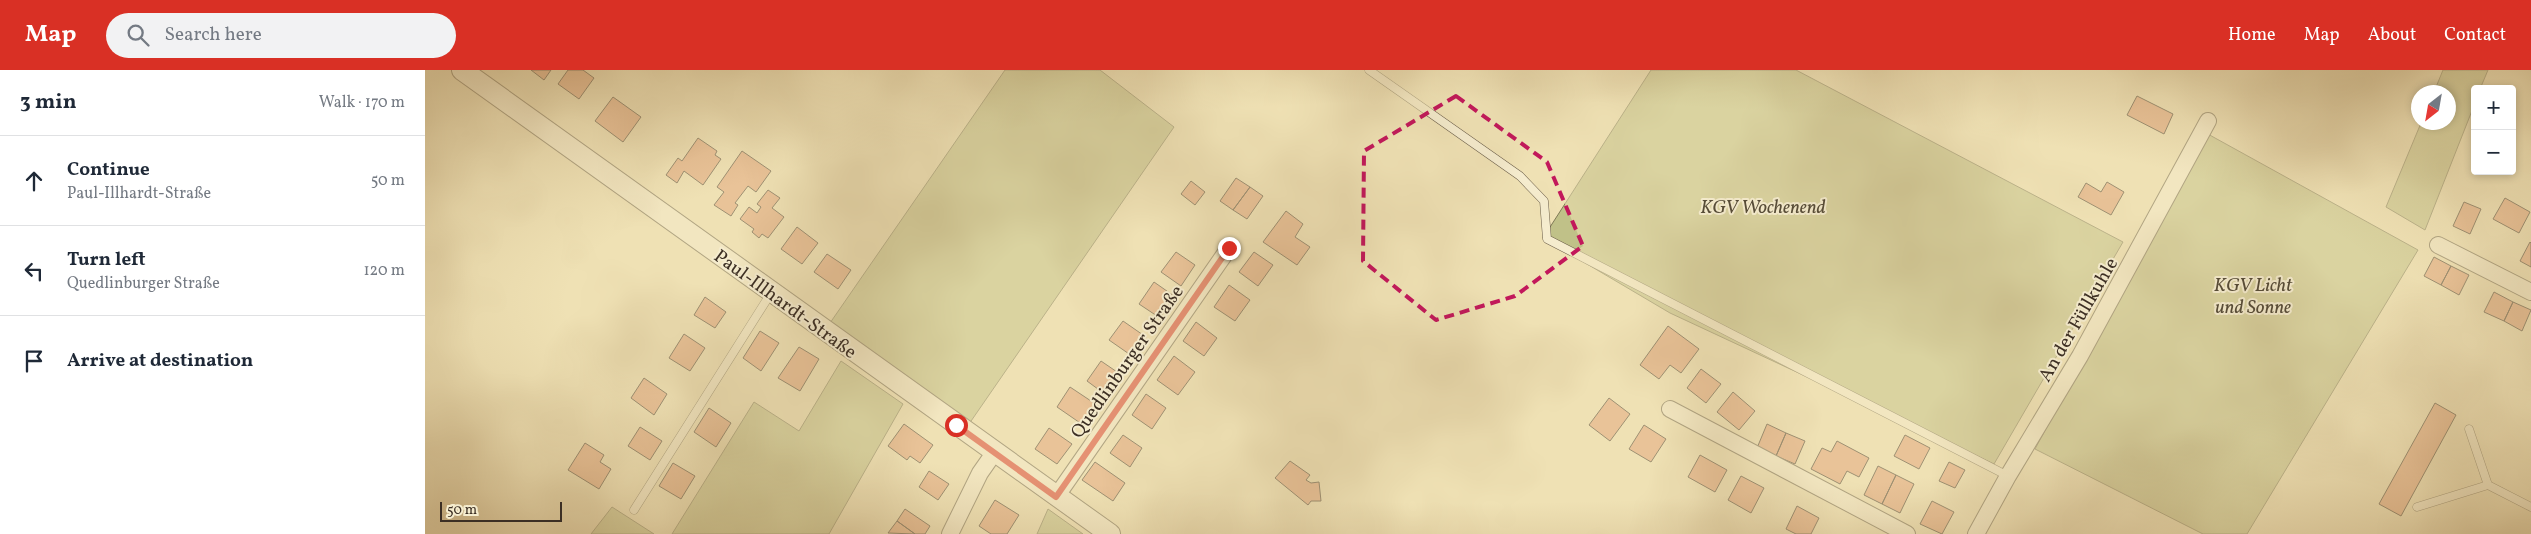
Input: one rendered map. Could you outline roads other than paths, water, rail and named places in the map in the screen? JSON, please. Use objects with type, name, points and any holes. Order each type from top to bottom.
[{"type":"street","name":"Paul-Illhardt-Straße","points":[[462,70],[994,453],[1110,534]]},
{"type":"street","name":"An der Füllkuhle","points":[[1976,534],[2008,476],[2080,356],[2208,121]]},
{"type":"street","points":[[2438,245],[2531,292]]},
{"type":"street","name":"Quedlinburger Straße","points":[[1056,497],[1229,248]]},
{"type":"street","points":[[1670,409],[1907,534]]},
{"type":"street","points":[[950,534],[981,473],[994,453]]},
{"type":"lane","points":[[1369,70],[1520,176],[1544,201],[1547,239],[2008,476]]},
{"type":"lane","points":[[634,510],[771,293]]},
{"type":"lane","points":[[2469,429],[2488,485]]},
{"type":"lane","points":[[2417,507],[2488,485],[2531,506]]},
{"type":"park label","name":"KGV Wochenend","points":[[1763,206]]},
{"type":"park label","name":"KGV Licht und Sonne","points":[[2253,295]]}]
